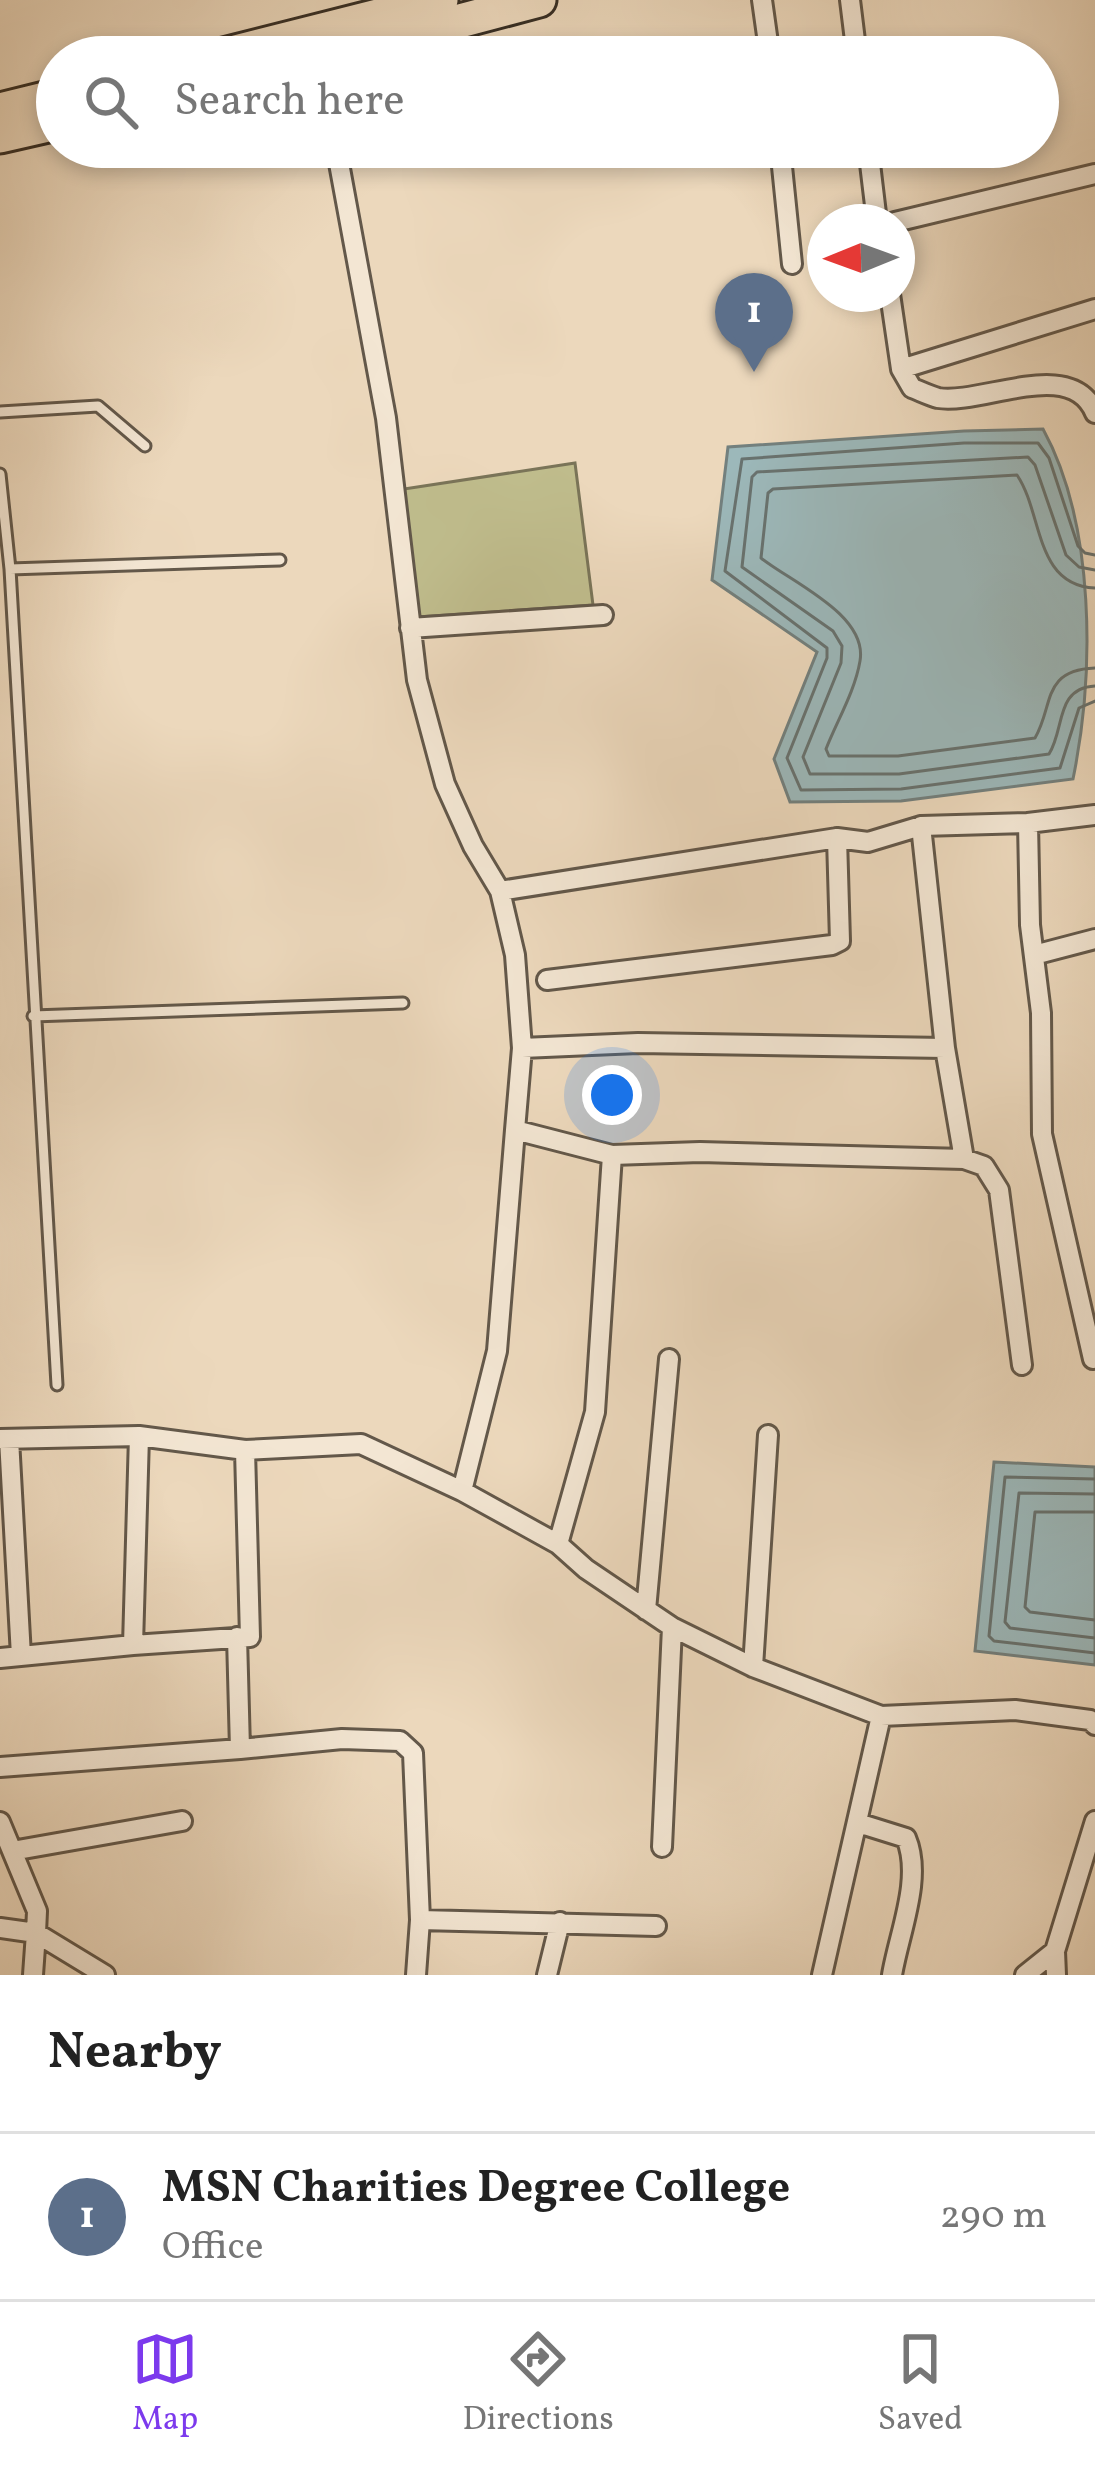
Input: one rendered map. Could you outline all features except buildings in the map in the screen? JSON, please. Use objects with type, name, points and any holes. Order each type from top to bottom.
[{"type":"highway","points":[[299,36],[441,0]]},
{"type":"highway","points":[[403,36],[539,0]]},
{"type":"highway","points":[[0,110],[36,101]]},
{"type":"highway","points":[[0,136],[36,128]]},
{"type":"street","points":[[762,0],[767,36]]},
{"type":"street","points":[[850,0],[854,36]]},
{"type":"street","points":[[340,168],[386,418],[417,680],[445,784],[500,891],[515,955],[522,1048],[497,1351],[462,1491]]},
{"type":"street","points":[[782,168],[792,264]]},
{"type":"street","points":[[871,168],[875,204]]},
{"type":"street","points":[[915,217],[1095,174]]},
{"type":"street","points":[[901,369],[1095,309]]},
{"type":"street","points":[[893,312],[901,369],[911,388],[940,398],[1052,385],[1076,389],[1095,413]]},
{"type":"street","points":[[410,628],[603,615]]},
{"type":"street","points":[[500,891],[837,838],[868,842],[921,826],[1028,823],[1095,815]]},
{"type":"street","points":[[1028,823],[1030,925],[1041,1013],[1042,1134],[1093,1359]]},
{"type":"street","points":[[921,826],[945,1048],[964,1159]]},
{"type":"street","points":[[547,980],[832,945],[840,940],[837,838]]},
{"type":"street","points":[[1034,955],[1095,939]]},
{"type":"street","points":[[522,1048],[638,1043],[945,1048]]},
{"type":"street","points":[[515,1130],[612,1155],[700,1152],[964,1159],[984,1166],[999,1190],[1022,1365]]},
{"type":"street","points":[[558,1544],[595,1412],[612,1155]]},
{"type":"street","points":[[646,1610],[669,1359]]},
{"type":"street","points":[[753,1666],[768,1435]]},
{"type":"street","points":[[133,1645],[139,1436]]},
{"type":"street","points":[[21,1656],[5,1439],[139,1436],[244,1450],[361,1444],[462,1491],[558,1544],[586,1569],[672,1627],[753,1666],[881,1716],[1015,1710],[1093,1722]]},
{"type":"street","points":[[0,1658],[250,1636],[244,1450]]},
{"type":"street","points":[[662,1847],[672,1627]]},
{"type":"street","points":[[237,1637],[240,1749]]},
{"type":"street","points":[[822,1975],[881,1716]]},
{"type":"street","points":[[0,1767],[342,1739],[400,1742],[413,1753],[420,1920],[416,1975]]},
{"type":"street","points":[[12,1851],[182,1821]]},
{"type":"street","points":[[1056,1975],[1055,1951],[1089,1857],[1095,1821]]},
{"type":"street","points":[[0,1822],[37,1911],[32,1975]]},
{"type":"street","points":[[858,1822],[906,1838],[911,1849],[913,1870],[892,1975]]},
{"type":"street","points":[[420,1920],[656,1926]]},
{"type":"street","points":[[547,1975],[560,1922]]},
{"type":"street","points":[[0,1928],[36,1933],[105,1975]]},
{"type":"street","points":[[1024,1975],[1055,1951]]},
{"type":"lane","points":[[0,412],[98,406],[145,446]]},
{"type":"lane","points":[[0,474],[10,569],[57,1384]]},
{"type":"lane","points":[[10,569],[280,560]]},
{"type":"lane","points":[[33,1016],[403,1004]]},
{"type":"shaded area","points":[[575,463],[593,605],[418,617],[404,489]]},
{"type":"water","points":[[1043,429],[1073,509],[1086,600],[1085,693],[1073,779],[901,801],[790,802],[774,759],[817,652],[712,580],[728,447]]},
{"type":"water","points":[[994,1462],[1095,1467],[1095,1665],[975,1651]]},
{"type":"place","name":"MSN Charities Degree College","points":[[754,372]]}]
